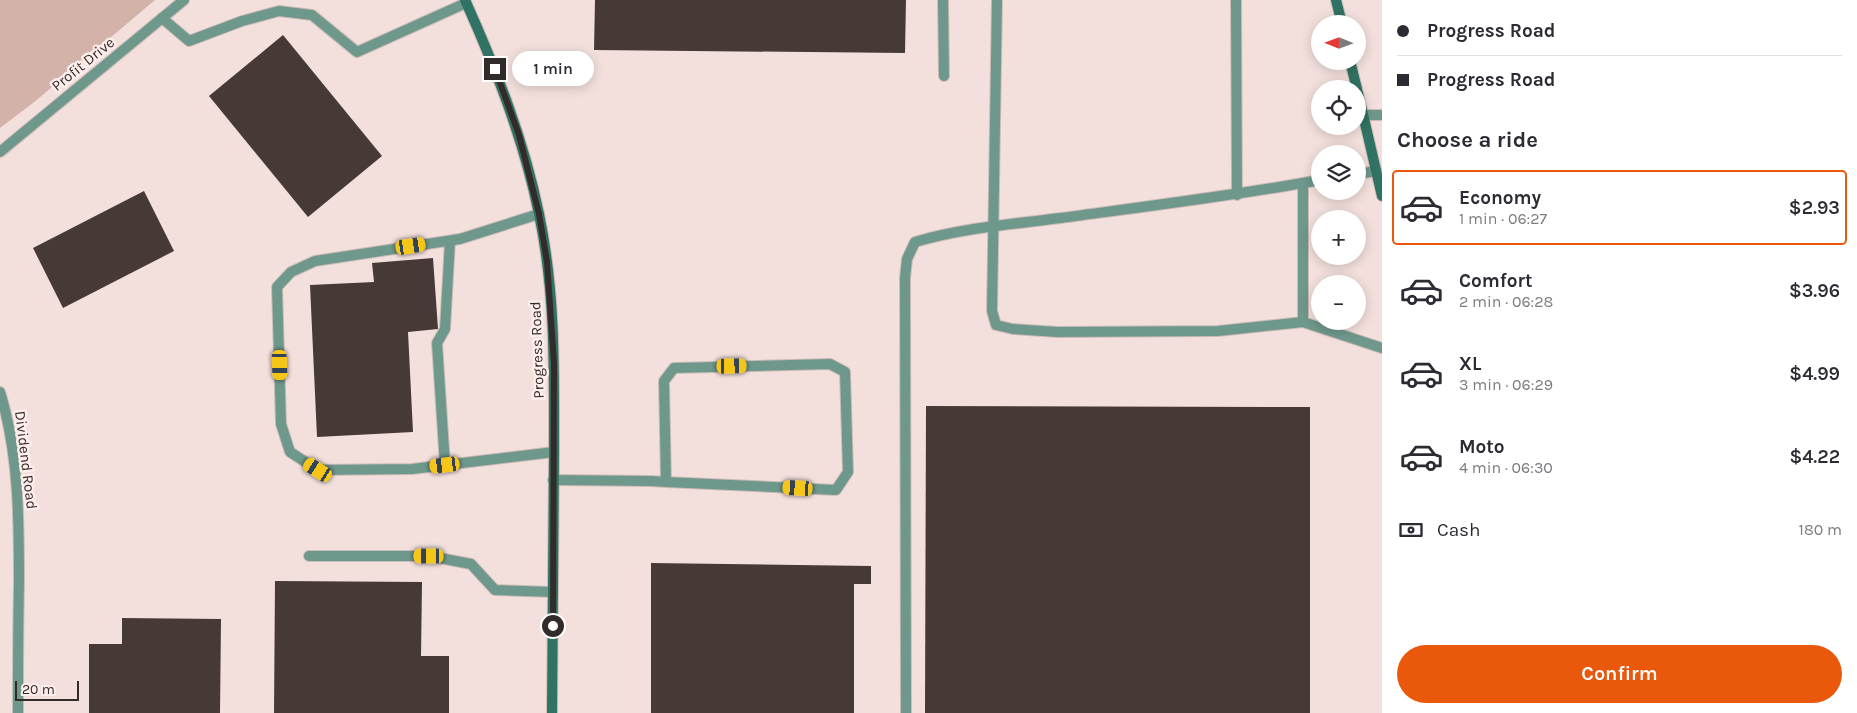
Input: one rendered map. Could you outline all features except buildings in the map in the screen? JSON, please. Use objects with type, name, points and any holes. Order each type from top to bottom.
[{"type":"main road","points":[[1336,0],[1340,15]]},
{"type":"main road","name":"Progress Road","points":[[466,1],[489,53],[519,135],[539,214],[547,262],[552,306],[554,363],[552,713]]},
{"type":"main road","points":[[1366,129],[1382,196]]},
{"type":"street","name":"Profit Drive","points":[[0,152],[184,0]]},
{"type":"street","points":[[943,0],[944,76]]},
{"type":"street","points":[[997,0],[992,311],[996,325],[1012,329],[1058,332],[1218,331],[1304,322],[1382,348]]},
{"type":"street","points":[[1236,0],[1237,194]]},
{"type":"street","points":[[162,18],[189,41],[242,21],[279,11],[312,15],[357,52],[466,1]]},
{"type":"street","points":[[1366,116],[1382,115]]},
{"type":"street","points":[[1366,173],[1376,171]]},
{"type":"street","points":[[906,713],[905,350],[907,259],[915,242],[934,236],[1237,194],[1311,182]]},
{"type":"street","points":[[1303,183],[1304,322]]},
{"type":"street","points":[[539,214],[450,240],[315,261],[291,272],[277,287],[281,424],[290,452],[318,470],[412,469],[554,452]]},
{"type":"street","points":[[445,465],[437,344],[445,329],[450,240]]},
{"type":"street","points":[[553,480],[666,482],[836,490],[848,472],[845,372],[830,364],[674,368],[664,381],[666,482]]},
{"type":"street","name":"Dividend Road","points":[[0,392],[8,419],[17,492],[19,531],[18,713]]},
{"type":"street","points":[[309,556],[429,556],[471,564],[495,590],[553,592]]},
{"type":"shaded area","points":[[0,0],[155,0],[33,103],[0,128]]},
{"type":"route","points":[[495,69],[519,135],[539,214],[552,306],[554,363],[553,626]]}]
